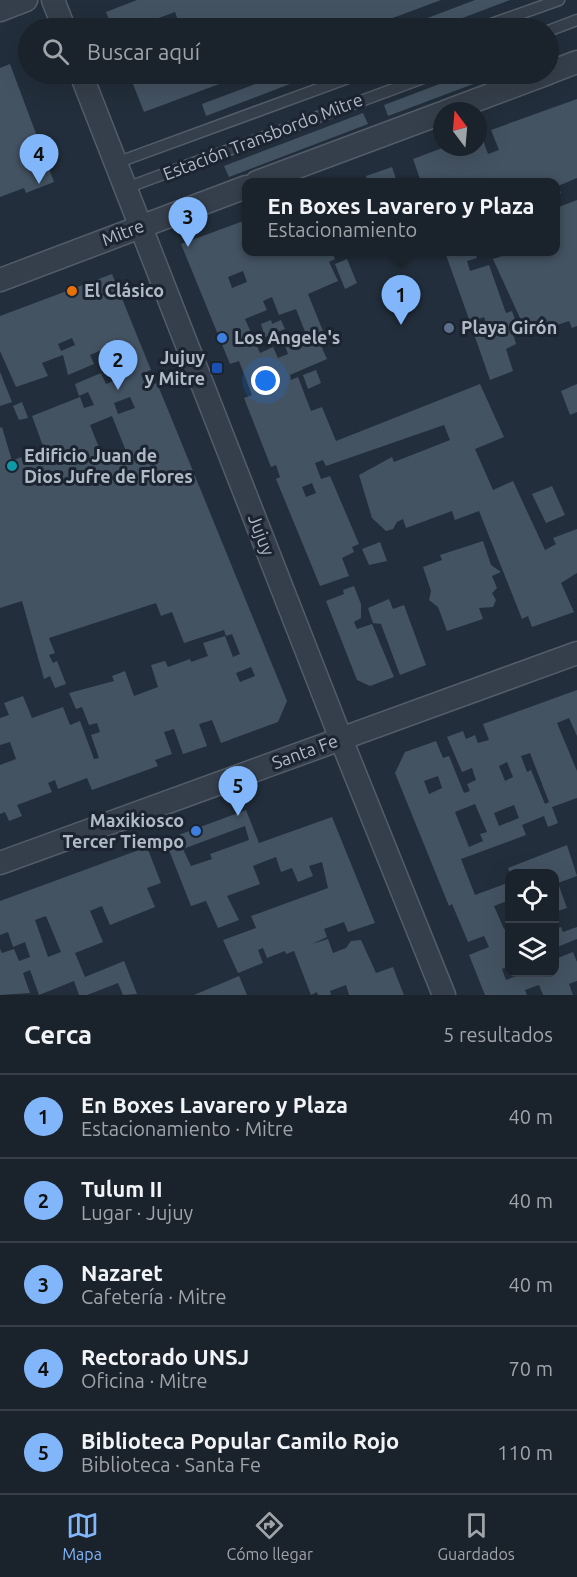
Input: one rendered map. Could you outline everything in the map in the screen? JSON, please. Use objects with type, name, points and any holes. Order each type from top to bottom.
[{"type":"street","points":[[0,10],[26,0]]},
{"type":"street","points":[[53,0],[60,18]]},
{"type":"street","points":[[559,69],[577,62]]},
{"type":"street","name":"Jujuy","points":[[85,84],[341,739],[444,995]]},
{"type":"street","points":[[471,102],[518,84]]},
{"type":"street","points":[[270,178],[433,116]]},
{"type":"street","name":"Mitre","points":[[0,280],[242,188]]},
{"type":"street","name":"Santa Fe","points":[[0,863],[577,653]]},
{"type":"lane","points":[[508,18],[559,0]]},
{"type":"lane","points":[[559,27],[577,20]]},
{"type":"lane","name":"Estación Transbordo Mitre","points":[[116,163],[332,84]]},
{"type":"lane","name":"Estación Transbordo Mitre","points":[[126,189],[407,84]]},
{"type":"building","points":[[137,0],[441,0],[393,18],[177,18],[175,12],[159,18],[108,18],[106,12]]},
{"type":"building","points":[[475,0],[510,0],[462,18],[427,18]]},
{"type":"building","points":[[10,64],[54,182],[26,193],[24,188],[0,197],[0,68]]},
{"type":"building","points":[[133,84],[219,84],[144,112]]},
{"type":"building","points":[[255,84],[290,84],[206,116],[202,104]]},
{"type":"building","points":[[440,84],[473,84],[388,116],[384,105]]},
{"type":"building","points":[[577,99],[577,178],[560,185],[560,178],[420,178],[413,159],[433,152],[433,156],[487,156],[487,151],[488,154],[499,150],[491,130]]},
{"type":"building","points":[[363,113],[368,124],[229,177],[224,166]]},
{"type":"building","points":[[392,167],[396,178],[367,178],[366,176]]},
{"type":"building","points":[[577,200],[577,326],[572,328],[569,321],[545,329],[542,322],[525,329],[493,259],[502,256],[560,256],[560,206]]},
{"type":"building","points":[[242,221],[242,256],[334,256],[335,259],[329,262],[338,281],[308,294],[325,336],[318,339],[327,359],[290,375],[291,380],[298,377],[311,411],[322,407],[336,441],[480,384],[504,437],[475,449],[493,490],[513,481],[545,550],[556,544],[553,538],[577,529],[577,573],[561,583],[574,612],[532,627],[528,616],[522,619],[479,511],[455,520],[452,511],[406,528],[403,519],[397,522],[393,529],[386,531],[372,518],[359,475],[392,457],[394,462],[450,440],[444,425],[326,466],[323,460],[315,463],[321,479],[330,476],[359,544],[352,547],[354,552],[342,558],[349,576],[320,586],[276,479],[280,477],[276,465],[271,467],[244,398],[252,395],[239,361],[230,364],[181,244]],"holes":[[[243,271],[247,282],[232,288],[228,277]],[[272,297],[279,315],[296,309],[306,334],[284,343],[288,354],[278,358],[273,347],[260,353],[245,319],[267,310],[263,301]],[[312,483],[316,493],[306,497],[302,487]]]},
{"type":"building","points":[[446,256],[476,256],[477,258],[467,261],[470,271],[489,265],[506,313],[512,311],[516,322],[510,324],[516,344],[506,349],[513,371],[490,380],[474,334],[489,330],[484,317],[470,322]]},
{"type":"building","points":[[347,259],[357,283],[345,289],[335,264]]},
{"type":"building","points":[[112,274],[151,370],[141,374],[146,387],[157,383],[287,701],[278,722],[221,743],[212,720],[199,724],[207,746],[183,754],[174,729],[164,732],[172,754],[155,760],[158,766],[92,790],[87,778],[58,789],[55,780],[48,783],[52,792],[17,805],[22,816],[9,821],[5,812],[0,814],[0,765],[16,759],[10,742],[0,745],[0,718],[9,715],[4,703],[23,696],[32,718],[63,707],[70,725],[80,721],[94,759],[99,758],[91,735],[100,732],[97,723],[89,725],[82,707],[76,709],[69,693],[114,681],[112,676],[125,671],[134,696],[158,687],[151,665],[165,661],[168,667],[190,659],[191,662],[208,656],[203,643],[225,636],[233,657],[240,654],[232,634],[226,636],[224,630],[184,643],[172,612],[161,616],[156,603],[49,638],[55,653],[49,655],[53,663],[57,661],[66,684],[55,688],[50,676],[44,679],[22,601],[0,608],[0,428],[2,427],[12,461],[21,457],[24,465],[47,457],[32,416],[80,397],[84,408],[94,405],[88,392],[79,396],[75,384],[101,373],[106,384],[122,378],[111,346],[90,355],[94,364],[68,375],[63,355],[42,363],[48,376],[16,387],[0,351],[0,316]],"holes":[[[72,338],[75,345],[61,351],[58,344]],[[130,397],[135,408],[118,414],[114,403]],[[112,416],[128,456],[106,465],[90,425]],[[251,667],[255,676],[240,682],[236,673]]]},
{"type":"building","points":[[271,320],[272,324],[281,320],[285,329],[265,337],[261,324]]},
{"type":"building","points":[[316,370],[321,383],[308,389],[303,375]]},
{"type":"building","points":[[0,372],[12,402],[0,406]]},
{"type":"building","points":[[577,384],[577,412],[570,415],[561,391]]},
{"type":"building","points":[[22,402],[28,418],[19,420],[13,406]]},
{"type":"building","points":[[552,486],[565,515],[546,523],[532,494]]},
{"type":"building","points":[[483,541],[491,565],[501,572],[492,576],[497,588],[492,593],[496,600],[493,607],[479,608],[483,619],[447,631],[438,607],[429,600],[431,591],[423,567],[442,560],[440,555]]},
{"type":"building","points":[[380,542],[387,561],[369,565],[362,549]]},
{"type":"building","points":[[354,586],[361,604],[361,618],[354,622],[357,629],[372,624],[394,677],[370,686],[357,680],[326,601],[344,594],[343,590]]},
{"type":"building","points":[[389,599],[393,609],[404,605],[426,665],[400,675],[381,624],[373,623],[368,608]]},
{"type":"building","points":[[577,690],[577,736],[569,718],[557,723],[577,771],[577,798],[552,807],[558,823],[548,827],[544,816],[522,825],[526,835],[461,859],[475,895],[505,884],[505,902],[494,906],[505,929],[505,968],[502,969],[506,980],[514,977],[559,977],[559,957],[573,952],[577,962],[577,981],[569,984],[573,995],[543,995],[539,985],[525,990],[527,995],[485,995],[469,955],[489,947],[484,936],[468,942],[452,904],[449,906],[395,773],[405,752],[436,741],[443,758],[449,756],[464,793],[470,791],[467,784],[476,780],[472,768],[462,772],[447,737],[463,731],[466,739],[475,735],[478,743],[489,740],[483,724]],"holes":[[[530,753],[549,802],[545,804],[531,770],[527,772],[521,756]],[[507,762],[513,777],[505,781],[499,766]],[[438,776],[442,788],[429,794],[424,781]],[[475,804],[487,832],[480,834],[483,841],[469,847],[455,812]],[[514,805],[519,818],[499,826],[494,813]]]},
{"type":"building","points":[[246,810],[259,843],[332,817],[375,923],[348,932],[344,922],[324,929],[327,937],[312,944],[328,939],[333,953],[346,948],[351,941],[361,940],[376,973],[393,967],[404,995],[349,995],[346,985],[330,991],[331,995],[318,995],[317,992],[311,995],[294,951],[286,954],[285,951],[267,958],[263,948],[258,950],[263,963],[238,973],[223,940],[256,928],[251,916],[328,888],[322,862],[309,866],[313,876],[298,882],[292,868],[281,872],[276,857],[253,866],[260,884],[227,896],[239,920],[218,928],[206,901],[191,906],[165,840]],"holes":[[[245,826],[249,840],[210,854],[212,859],[191,866],[183,849]]]},
{"type":"building","points":[[567,845],[577,876],[559,883],[559,869],[508,868]]},
{"type":"building","points":[[147,847],[161,883],[147,888],[155,907],[110,925],[102,906],[90,911],[103,942],[75,953],[85,977],[124,961],[137,994],[123,995],[118,983],[87,995],[79,995],[74,981],[39,995],[30,970],[23,973],[30,993],[0,995],[0,949],[2,953],[14,949],[19,961],[30,957],[25,942],[13,947],[8,932],[0,935],[0,901]],"holes":[[[46,916],[61,952],[48,957],[35,920]]]},
{"type":"building","points":[[559,886],[567,908],[559,911]]},
{"type":"building","points":[[561,927],[563,932],[577,927],[577,939],[559,946],[559,928]]},
{"type":"building","points":[[239,976],[247,995],[194,995]]},
{"type":"place","name":"Rectorado UNSJ","points":[[39,184]]},
{"type":"place","name":"Nazaret","points":[[188,247]]},
{"type":"place","name":"El Clásico","points":[[72,291]]},
{"type":"place","name":"En Boxes Lavarero y Plaza","points":[[401,325]]},
{"type":"place","name":"Playa Girón","points":[[449,328]]},
{"type":"place","name":"Los Angele's","points":[[222,338]]},
{"type":"place","name":"Jujuy y Mitre","points":[[217,368]]},
{"type":"place","name":"Tulum II","points":[[118,390]]},
{"type":"place","name":"Edificio Juan de Dios Jufre de Flores","points":[[12,466]]},
{"type":"place","name":"Biblioteca Popular Camilo Rojo","points":[[238,816]]},
{"type":"place","name":"Maxikiosco Tercer Tiempo","points":[[196,831]]}]
